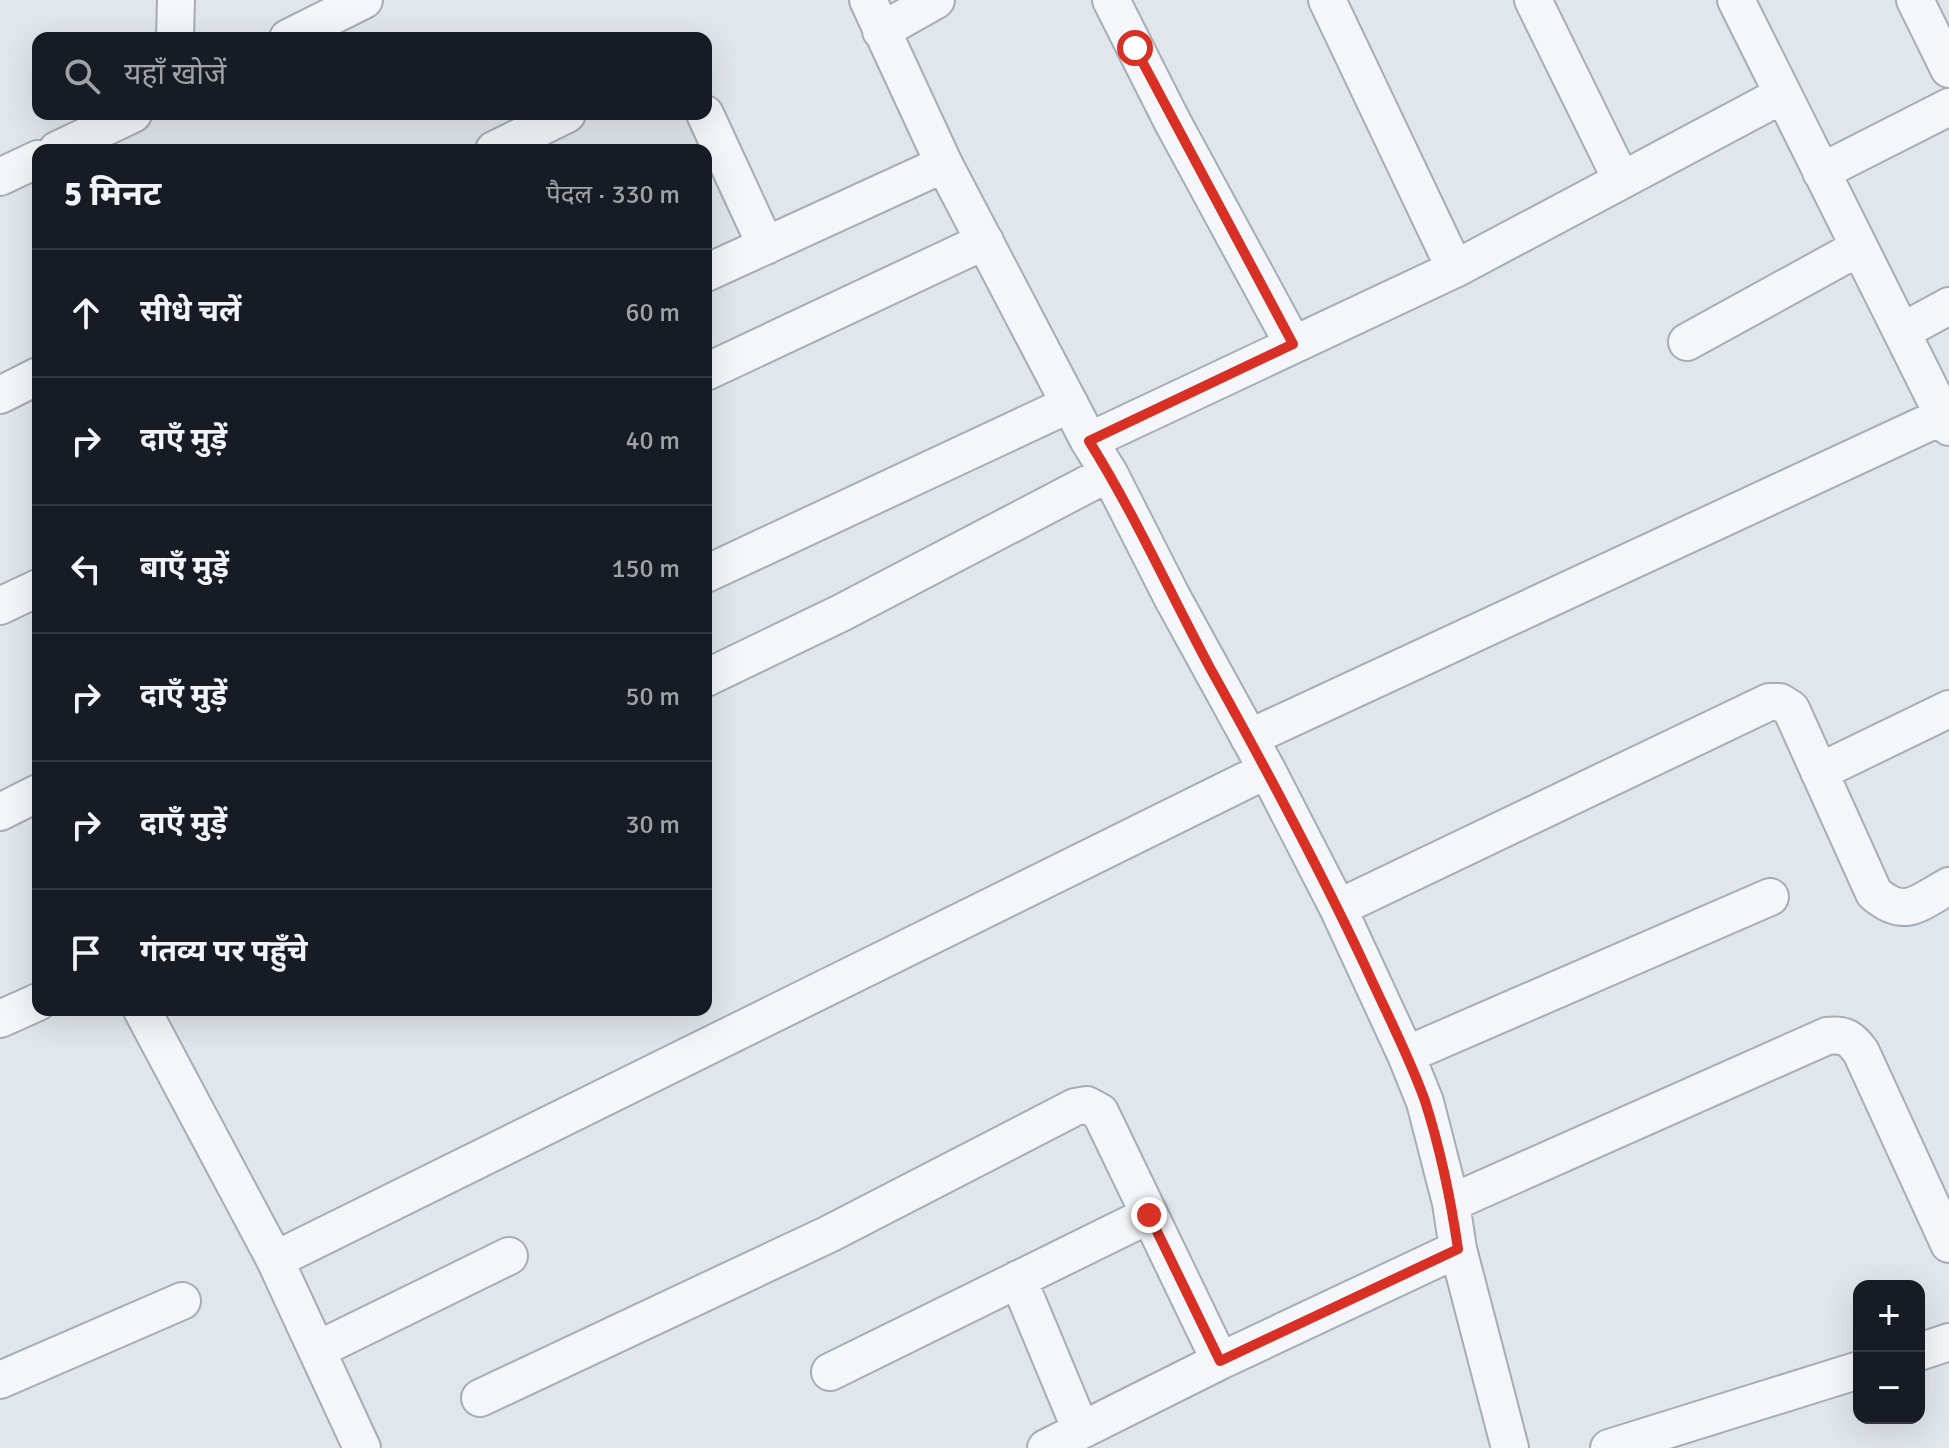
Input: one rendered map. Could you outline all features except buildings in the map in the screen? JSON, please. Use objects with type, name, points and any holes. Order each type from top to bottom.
[{"type":"street","points":[[175,32],[176,0]]},
{"type":"street","points":[[300,32],[364,0]]},
{"type":"street","points":[[936,0],[875,15],[944,164],[1172,597],[1267,770],[1338,908],[1406,1055],[1425,1102],[1451,1203],[1458,1249],[1510,1448]]},
{"type":"street","points":[[1111,0],[1172,121],[1293,344]]},
{"type":"street","points":[[1327,0],[1455,269]]},
{"type":"street","points":[[1533,0],[1621,179]]},
{"type":"street","points":[[1249,738],[1946,421],[1736,0]]},
{"type":"street","points":[[1915,0],[1949,69]]},
{"type":"street","points":[[1089,441],[1455,269],[1782,95]]},
{"type":"street","points":[[1821,172],[1949,107]]},
{"type":"street","points":[[70,144],[120,120]]},
{"type":"street","points":[[506,144],[555,120]]},
{"type":"street","points":[[708,120],[766,246]]},
{"type":"street","points":[[0,177],[32,162]]},
{"type":"street","points":[[712,270],[944,164]]},
{"type":"street","points":[[712,369],[985,241]]},
{"type":"street","points":[[1687,342],[1858,248]]},
{"type":"street","points":[[1903,331],[1949,306]]},
{"type":"street","points":[[0,395],[32,379]]},
{"type":"street","points":[[712,571],[1070,404]]},
{"type":"street","points":[[712,675],[841,613],[1109,473]]},
{"type":"street","points":[[0,606],[32,591]]},
{"type":"street","points":[[1338,908],[1769,702],[1780,702],[1791,709],[1874,893],[1892,908],[1909,907],[1949,886]]},
{"type":"street","points":[[1819,772],[1949,709]]},
{"type":"street","points":[[275,1260],[1267,770]]},
{"type":"street","points":[[0,812],[32,796]]},
{"type":"street","points":[[1406,1055],[1770,897]]},
{"type":"street","points":[[0,1019],[32,1005]]},
{"type":"street","points":[[145,1016],[275,1260],[362,1448]]},
{"type":"street","points":[[1451,1203],[1827,1036],[1839,1035],[1851,1038],[1861,1052],[1949,1244]]},
{"type":"street","points":[[480,1398],[829,1234],[1075,1107],[1087,1105],[1100,1112],[1220,1361]]},
{"type":"street","points":[[830,1372],[1149,1215]]},
{"type":"street","points":[[1046,1448],[1220,1361],[1458,1249]]},
{"type":"street","points":[[317,1350],[509,1256]]},
{"type":"street","points":[[1018,1279],[1081,1430]]},
{"type":"street","points":[[0,1380],[182,1301]]},
{"type":"street","points":[[1925,1350],[1949,1342]]},
{"type":"street","points":[[1609,1448],[1853,1372]]},
{"type":"route","points":[[1135,48],[1293,344],[1089,441],[1267,770],[1338,908],[1406,1055],[1425,1102],[1451,1203],[1458,1249],[1220,1361],[1149,1215]]}]
